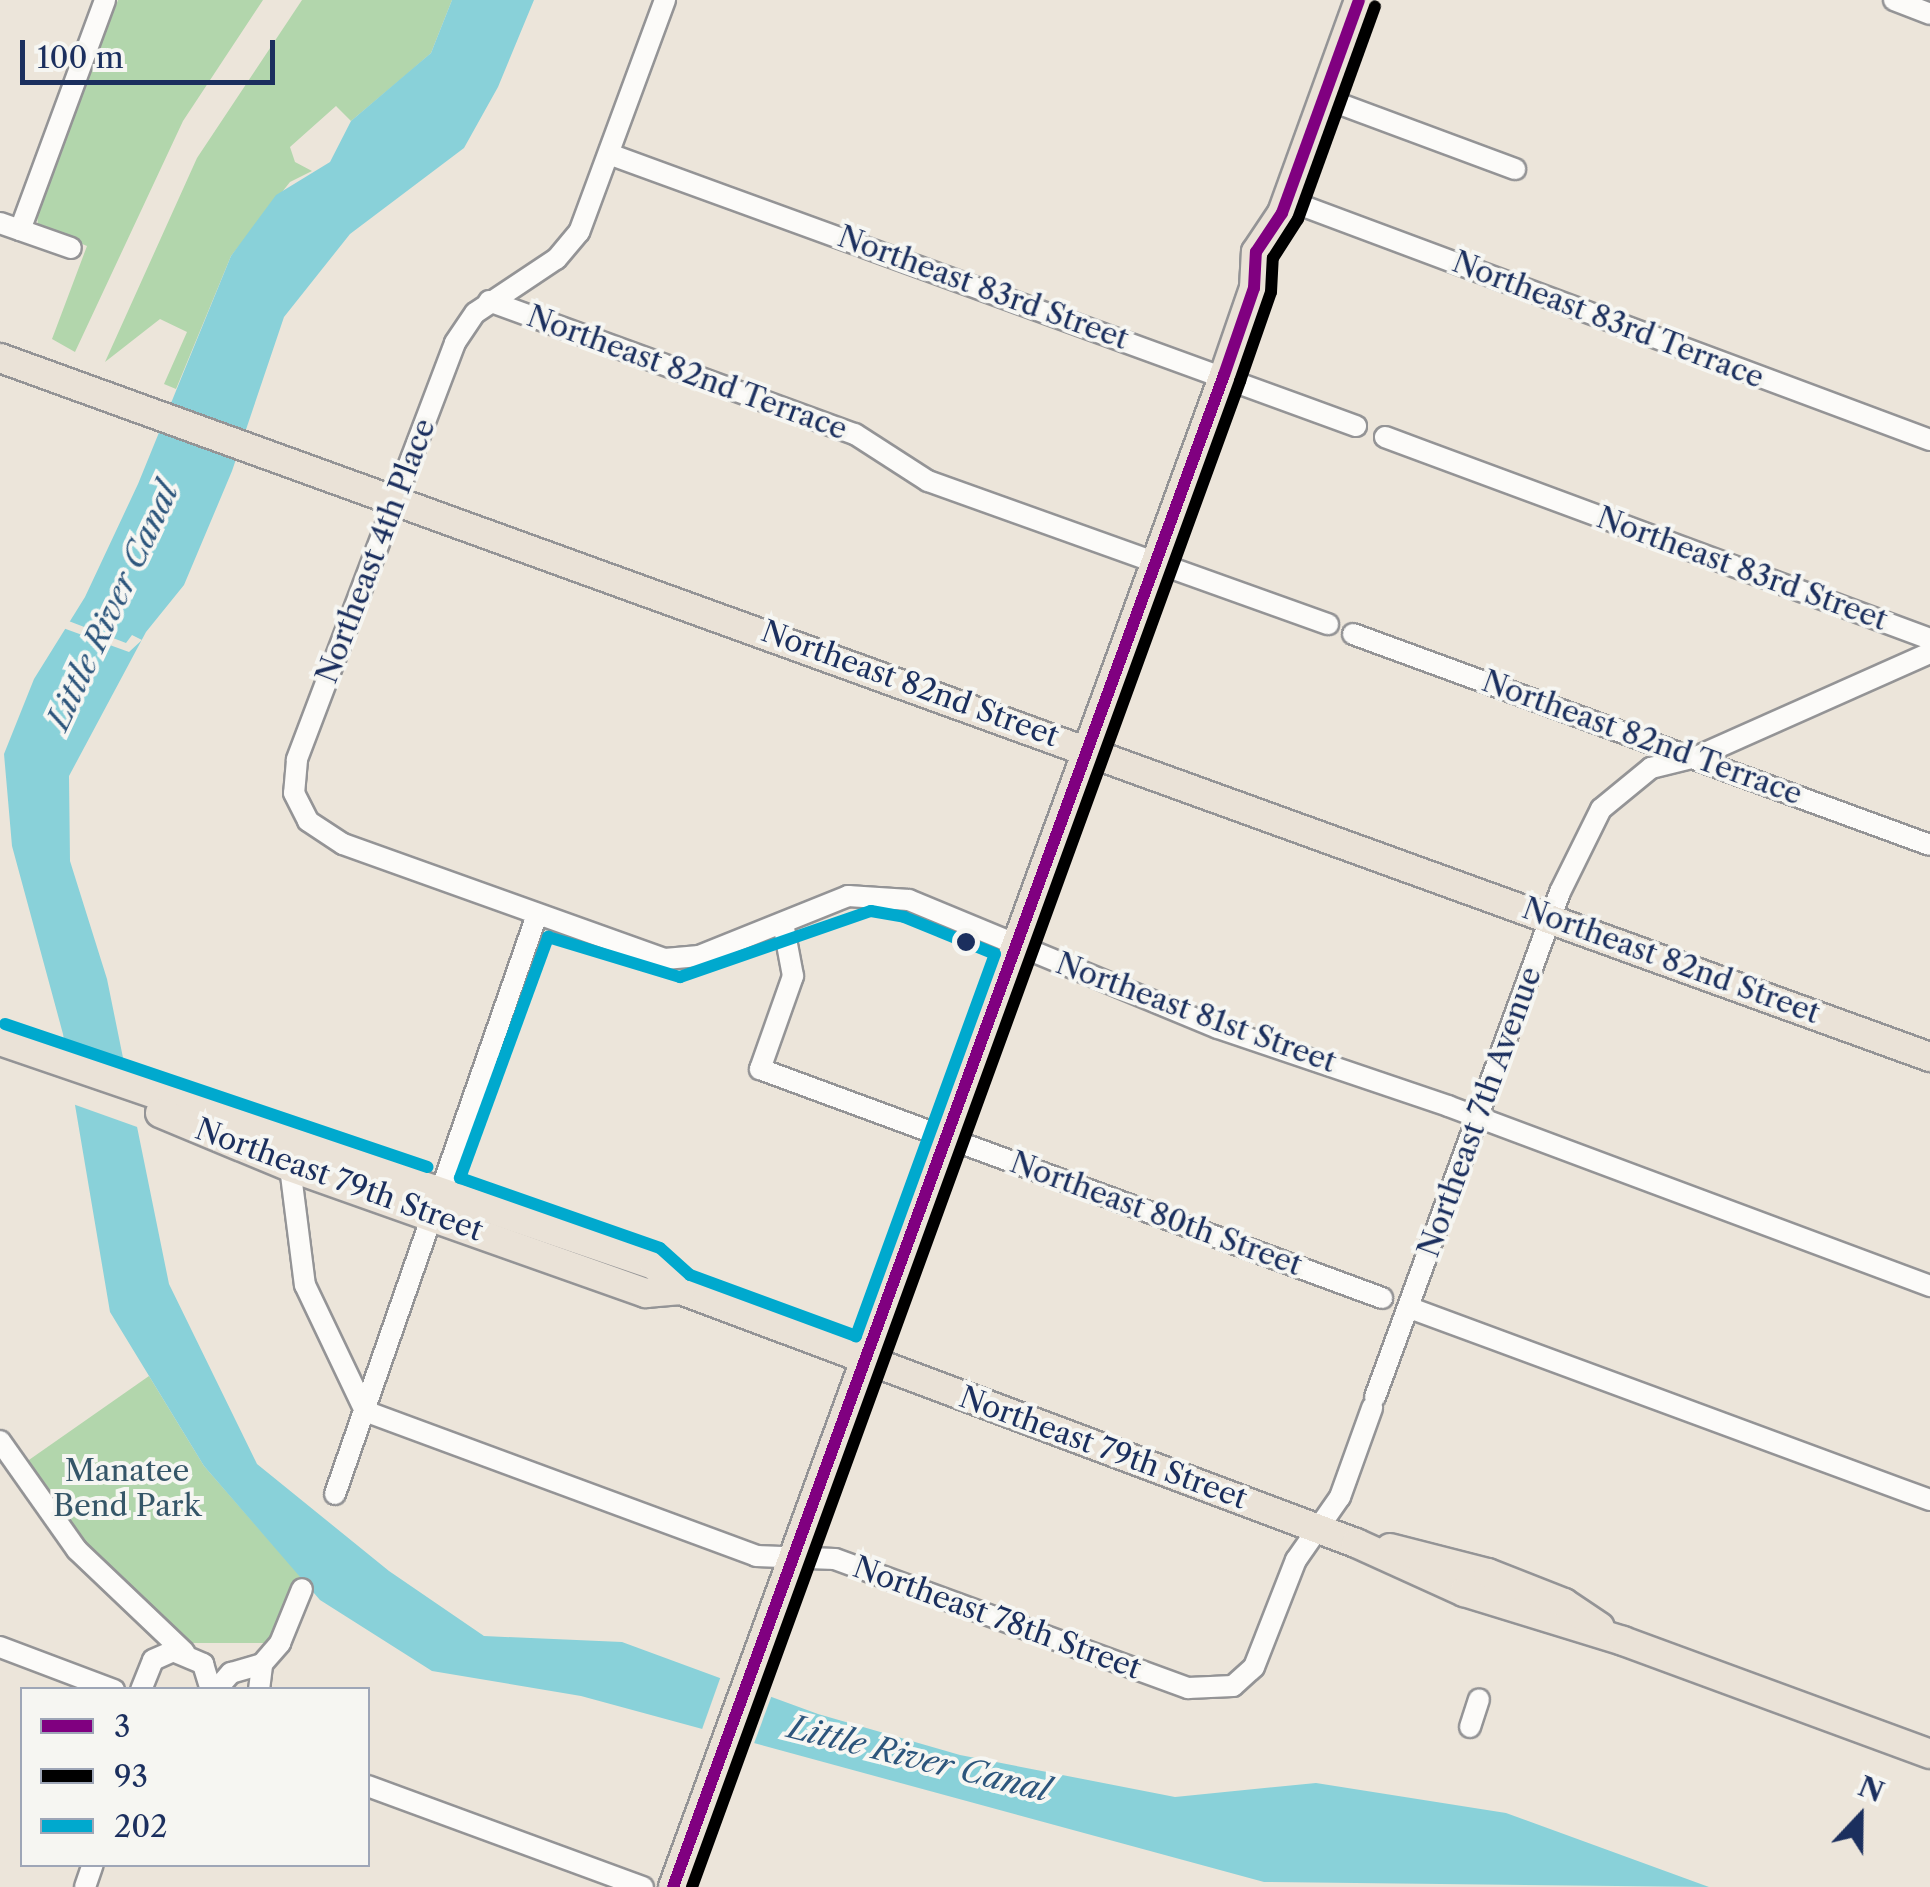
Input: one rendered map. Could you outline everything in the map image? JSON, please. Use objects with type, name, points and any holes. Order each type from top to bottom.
[{"type":"main road","points":[[673,1887],[1254,288],[1275,259],[1284,206],[1360,0]]},
{"type":"main road","name":"Northeast 82nd Street","points":[[0,358],[1089,748],[1930,1057]]},
{"type":"main road","name":"Northeast 79th Street","points":[[0,1041],[63,1070]]},
{"type":"main road","name":"Northeast 79th Street","points":[[0,1052],[63,1070],[435,1203],[646,1293],[681,1290],[1356,1542],[1464,1592],[1623,1641],[1930,1754]]},
{"type":"main road","name":"Northeast 79th Street","points":[[135,1096],[290,1166],[435,1203]]},
{"type":"street","points":[[70,248],[10,226],[105,0]]},
{"type":"street","name":"Northeast 4th Place","points":[[300,813],[294,793],[297,760],[459,335],[489,301],[568,247],[609,154],[665,0]]},
{"type":"street","points":[[1894,0],[1930,14]]},
{"type":"street","points":[[1324,98],[1516,169]]},
{"type":"street","name":"Northeast 83rd Street","points":[[609,154],[1356,426]]},
{"type":"street","name":"Northeast 83rd Terrace","points":[[1284,206],[1930,440]]},
{"type":"street","name":"Northeast 82nd Terrace","points":[[489,301],[855,434],[928,481],[1328,624]]},
{"type":"street","name":"Northeast 83rd Street","points":[[1385,437],[1930,639]]},
{"type":"street","name":"Northeast 82nd Terrace","points":[[1353,634],[1930,844]]},
{"type":"street","points":[[1696,756],[1930,653]]},
{"type":"street","name":"Northeast 7th Avenue","points":[[1233,1686],[1254,1667],[1296,1560],[1340,1497],[1550,916],[1588,828],[1651,768],[1696,756]]},
{"type":"street","name":"Northeast 81st Street","points":[[300,813],[342,844],[678,960],[783,923],[839,898],[883,894],[1174,1009],[1930,1286]]},
{"type":"street","points":[[335,1494],[537,914]]},
{"type":"street","name":"Northeast 80th Street","points":[[783,923],[794,976],[760,1069],[1382,1298]]},
{"type":"street","points":[[290,1166],[305,1285],[365,1412]]},
{"type":"street","points":[[1410,1308],[1930,1500]]},
{"type":"street","name":"Northeast 78th Street","points":[[365,1412],[756,1556],[835,1559],[1188,1688],[1233,1686]]},
{"type":"street","points":[[0,1441],[54,1523],[149,1621],[193,1657],[231,1672]]},
{"type":"street","points":[[259,1687],[262,1664],[280,1643],[302,1588]]},
{"type":"street","points":[[146,1674],[149,1621]]},
{"type":"street","points":[[0,1647],[109,1687]]},
{"type":"street","points":[[122,1687],[193,1657]]},
{"type":"street","points":[[193,1657],[211,1687]]},
{"type":"street","points":[[216,1687],[231,1672],[262,1664]]},
{"type":"street","points":[[1470,1727],[1479,1699]]},
{"type":"street","points":[[370,1787],[642,1887]]},
{"type":"green space","points":[[118,0],[263,0],[183,121],[75,352],[52,339],[87,246],[38,225],[37,215]]},
{"type":"green space","points":[[302,0],[452,0],[431,53],[351,121],[336,106],[290,147],[295,162],[312,171],[290,182],[231,256],[176,389],[164,384],[187,332],[160,319],[105,362],[197,158]]},
{"type":"green space","name":"Manatee Bend Park","points":[[149,1376],[204,1466],[302,1578],[280,1643],[170,1643],[16,1469]]},
{"type":"water","name":"Little River Canal","points":[[452,0],[534,0],[498,87],[464,148],[350,234],[284,317],[232,471],[184,585],[146,632],[69,776],[70,861],[107,979],[169,1284],[257,1464],[389,1571],[484,1636],[622,1642],[818,1714],[960,1755],[1175,1797],[1316,1783],[1506,1813],[1709,1887],[1264,1882],[581,1696],[432,1671],[320,1600],[204,1466],[110,1312],[63,1034],[12,846],[4,754],[34,679],[85,597],[138,484],[231,256],[276,195],[330,162],[351,121],[431,53]]},
{"type":"pier","points":[[66,620],[126,643],[132,635],[142,640],[129,652],[63,628]]},
{"type":"pier","points":[[59,1040],[126,1064],[140,1128],[70,1103]]},
{"type":"pier","points":[[722,1673],[773,1692],[752,1749],[700,1735]]},
{"type":"transit line","name":"3","points":[[673,1887],[1224,375],[1254,288],[1256,252],[1282,213],[1359,0]]},
{"type":"transit line","name":"93","points":[[692,1887],[1240,381],[1271,292],[1273,258],[1298,219],[1375,6]]},
{"type":"transit line","name":"202","points":[[871,911],[904,917],[995,954],[856,1336],[690,1275],[660,1248],[460,1178],[548,937],[680,977],[871,911]]},
{"type":"transit line","name":"202","points":[[5,1024],[427,1167]]}]
